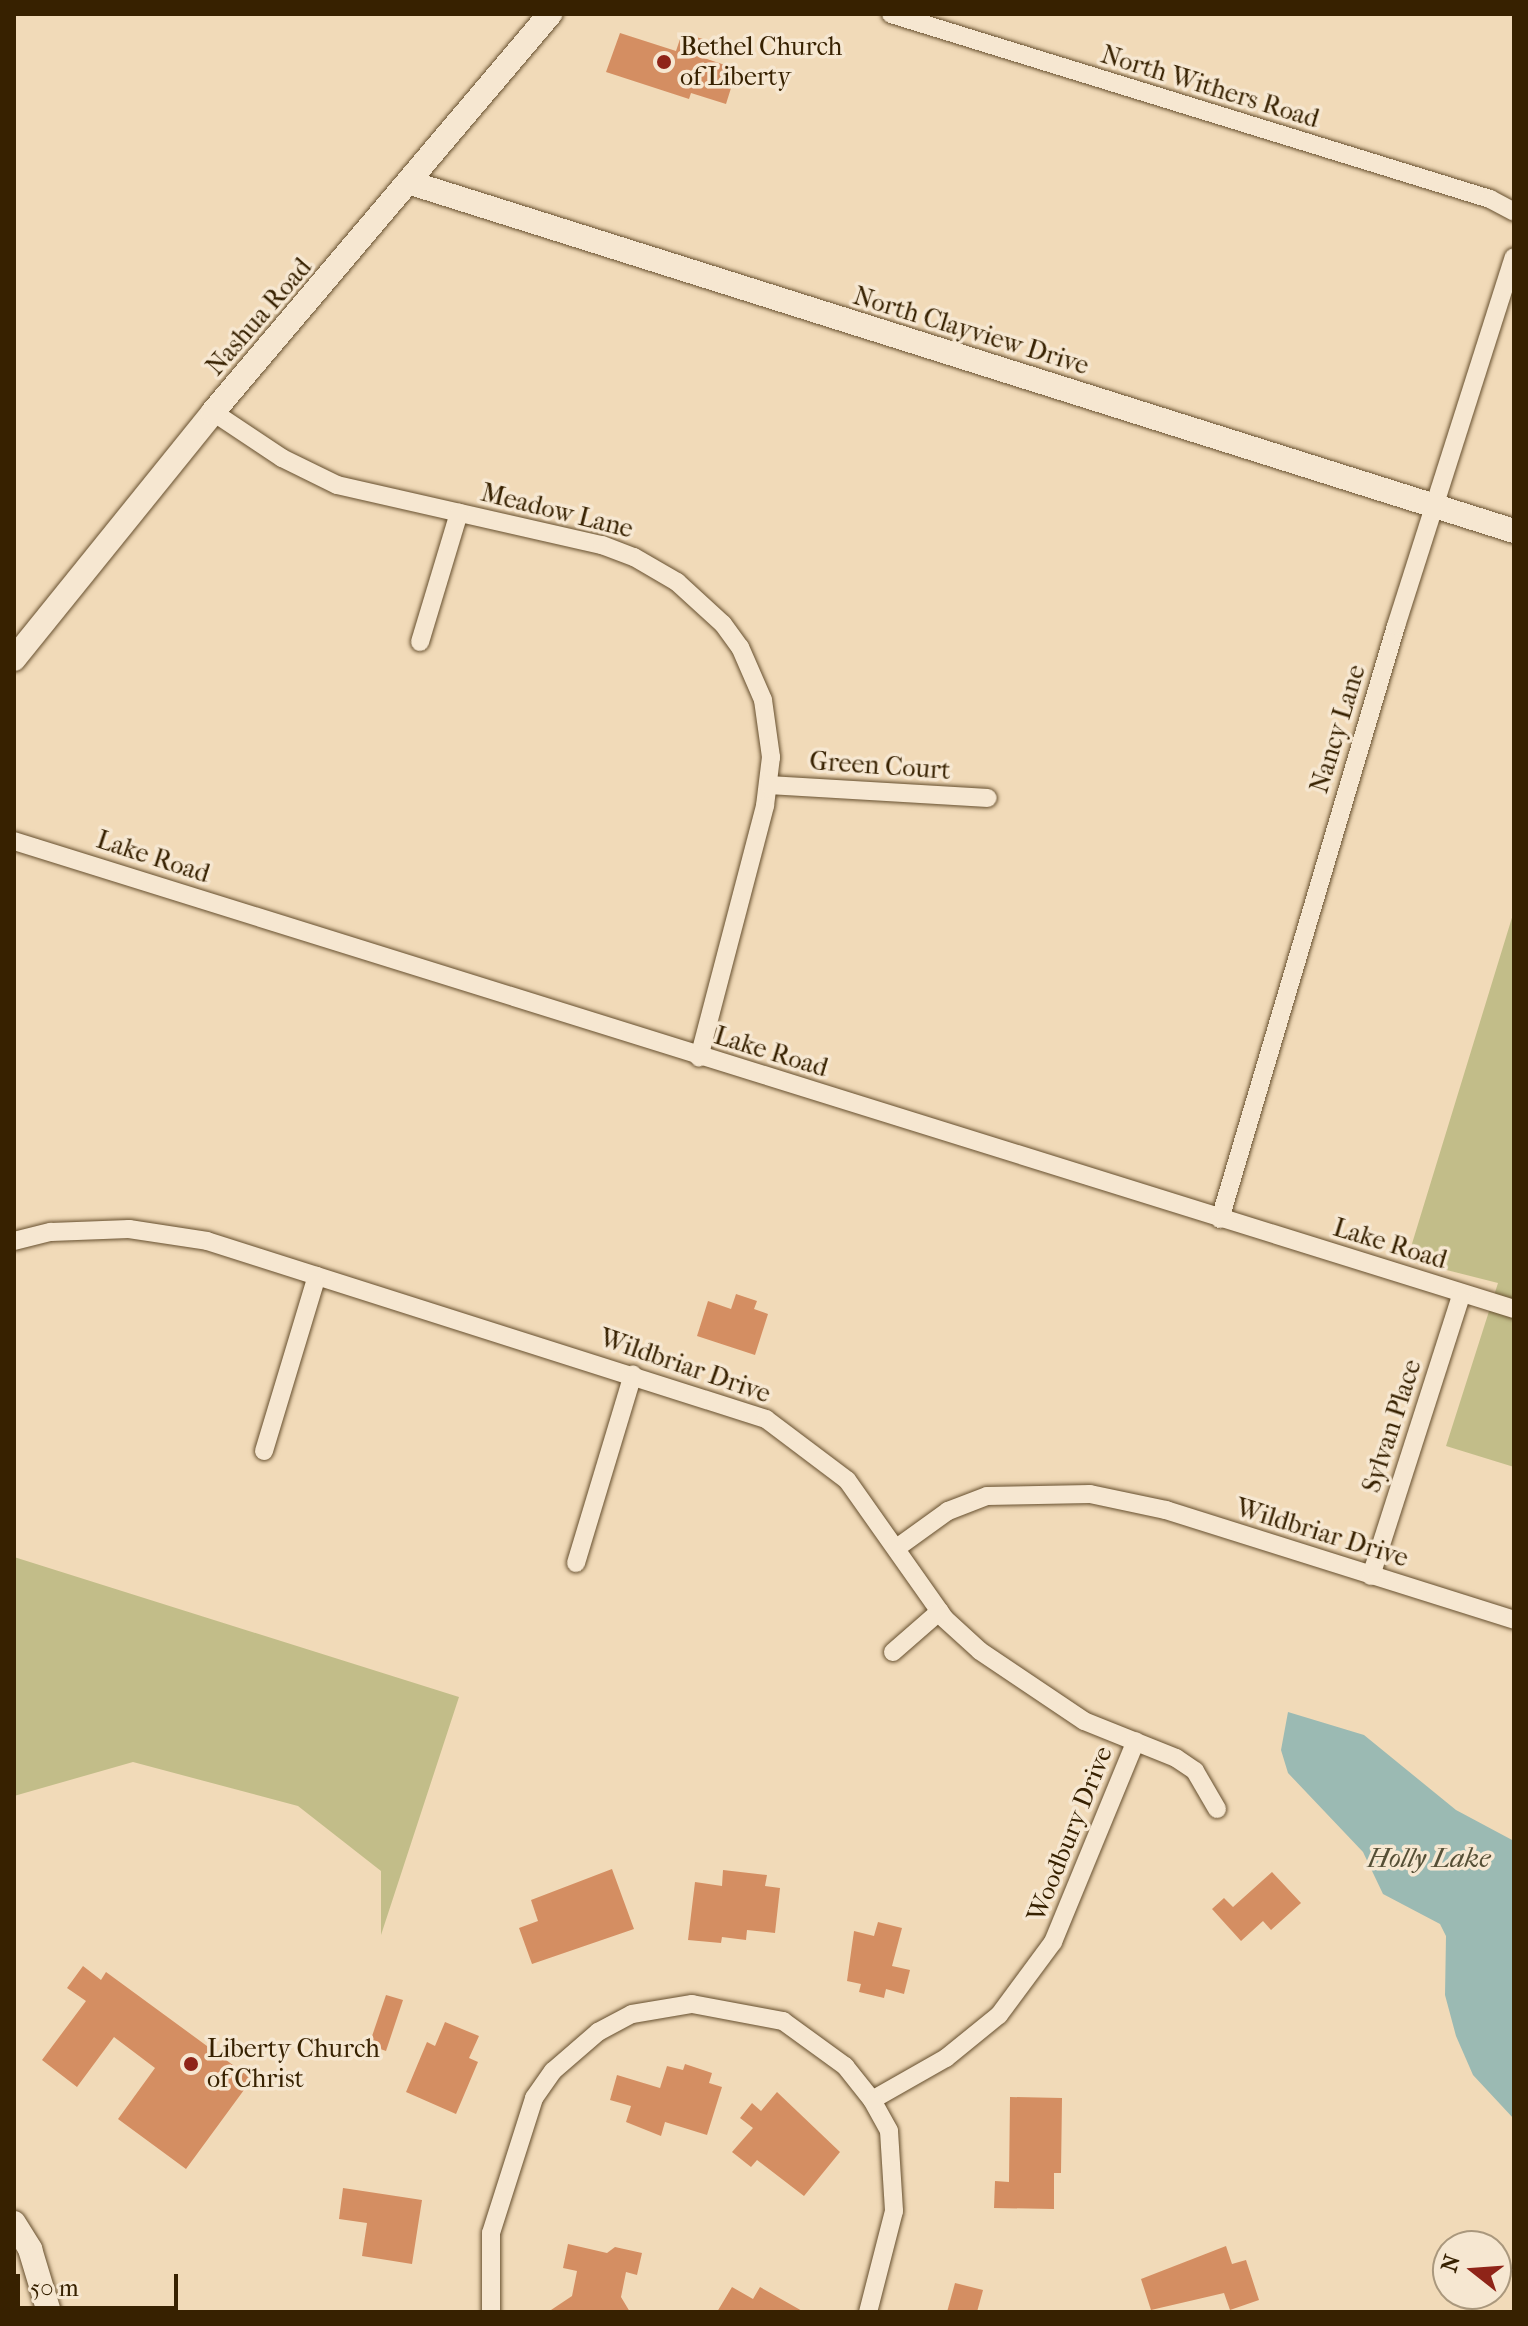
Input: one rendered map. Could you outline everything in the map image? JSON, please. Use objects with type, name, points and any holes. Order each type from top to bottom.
[{"type":"street","name":"Nashua Road","points":[[14,659],[213,412],[411,183],[550,14]]},
{"type":"street","name":"North Withers Road","points":[[891,14],[1490,199],[1514,212]]},
{"type":"street","name":"North Clayview Drive","points":[[411,183],[1514,531]]},
{"type":"street","name":"Nancy Lane","points":[[1220,1219],[1434,506],[1514,257]]},
{"type":"street","name":"Meadow Lane","points":[[213,412],[282,458],[337,485],[602,545],[649,564],[703,603],[740,647],[763,700],[769,785],[699,1057]]},
{"type":"street","points":[[420,642],[459,513]]},
{"type":"street","name":"Green Court","points":[[769,785],[988,798]]},
{"type":"street","name":"Lake Road","points":[[14,841],[1514,1309]]},
{"type":"street","name":"Wildbriar Drive","points":[[14,1241],[85,1229],[155,1232],[207,1241],[740,1408],[792,1434],[847,1480],[898,1547],[948,1511],[987,1496],[1062,1491],[1144,1503],[1514,1620]]},
{"type":"street","points":[[264,1451],[317,1276]]},
{"type":"street","name":"Sylvan Place","points":[[1371,1576],[1462,1293]]},
{"type":"street","points":[[576,1563],[633,1374]]},
{"type":"street","points":[[898,1547],[940,1611],[980,1651],[1084,1721],[1136,1741],[1195,1771],[1217,1809]]},
{"type":"street","points":[[893,1652],[940,1611]]},
{"type":"street","name":"Woodbury Drive","points":[[872,2100],[946,2058],[999,2015],[1053,1942],[1136,1741]]},
{"type":"street","points":[[491,2312],[491,2233],[534,2098],[553,2071],[598,2032],[632,2014],[692,2004],[752,2011],[810,2036],[845,2066],[872,2100],[889,2131],[894,2211],[868,2312]]},
{"type":"street","points":[[14,2223],[30,2249],[49,2312]]},
{"type":"shaded area","points":[[1514,911],[1514,1467],[1446,1446],[1498,1283],[1407,1260]]},
{"type":"shaded area","points":[[14,1557],[459,1697],[381,1935],[381,1871],[298,1806],[133,1762],[14,1796]]},
{"type":"water","name":"Holly Lake","points":[[1288,1712],[1364,1735],[1456,1810],[1514,1841],[1514,2119],[1473,2075],[1456,2036],[1445,1995],[1446,1936],[1440,1924],[1383,1894],[1363,1852],[1288,1773],[1281,1750]]},
{"type":"building","name":"Bethel Church of Liberty","points":[[620,33],[676,51],[682,33],[703,39],[698,56],[737,69],[726,104],[691,93],[689,99],[606,72]]},
{"type":"building","points":[[736,1294],[757,1301],[754,1309],[768,1314],[755,1355],[697,1336],[708,1301],[731,1309]]},
{"type":"building","points":[[612,1869],[634,1929],[532,1964],[519,1928],[538,1921],[531,1900]]},
{"type":"building","points":[[723,1870],[767,1875],[765,1886],[780,1888],[775,1933],[747,1930],[746,1940],[722,1937],[721,1943],[688,1940],[695,1882],[722,1886]]},
{"type":"building","points":[[1272,1872],[1301,1903],[1271,1930],[1263,1921],[1241,1941],[1212,1909],[1224,1898],[1233,1907]]},
{"type":"building","points":[[878,1922],[902,1928],[892,1966],[910,1970],[904,1994],[886,1989],[884,1998],[859,1992],[861,1984],[847,1981],[854,1931],[874,1936]]},
{"type":"building","name":"Liberty Church of Christ","points":[[83,1966],[101,1980],[106,1972],[252,2079],[186,2169],[118,2119],[155,2068],[114,2037],[77,2087],[42,2060],[86,2001],[67,1988]]},
{"type":"building","points":[[386,1995],[403,2000],[386,2051],[369,2045]]},
{"type":"building","points":[[445,2022],[479,2036],[469,2058],[478,2062],[456,2114],[406,2092],[427,2042],[435,2046]]},
{"type":"building","points":[[685,2064],[712,2073],[709,2083],[722,2087],[707,2135],[665,2122],[661,2136],[626,2122],[631,2106],[610,2100],[617,2075],[660,2088],[667,2066],[683,2070]]},
{"type":"building","points":[[777,2092],[840,2152],[804,2196],[757,2160],[751,2167],[732,2152],[753,2128],[740,2118],[752,2103],[761,2111]]},
{"type":"building","points":[[1010,2097],[1062,2098],[1061,2173],[1054,2173],[1054,2209],[994,2208],[995,2181],[1009,2182]]},
{"type":"building","points":[[343,2188],[422,2200],[412,2264],[362,2256],[367,2223],[339,2219]]},
{"type":"building","points":[[568,2244],[607,2253],[615,2247],[642,2253],[637,2275],[626,2272],[621,2297],[630,2312],[548,2312],[572,2296],[577,2271],[563,2268]]},
{"type":"building","points":[[1226,2246],[1232,2264],[1246,2260],[1259,2300],[1230,2310],[1224,2293],[1151,2310],[1141,2279]]},
{"type":"building","points":[[955,2283],[983,2290],[977,2312],[947,2312]]},
{"type":"building","points":[[732,2287],[753,2299],[760,2287],[804,2312],[717,2312]]},
{"type":"place","name":"Bethel Church of Liberty","points":[[664,62]]},
{"type":"place","name":"Liberty Church of Christ","points":[[191,2064]]}]
